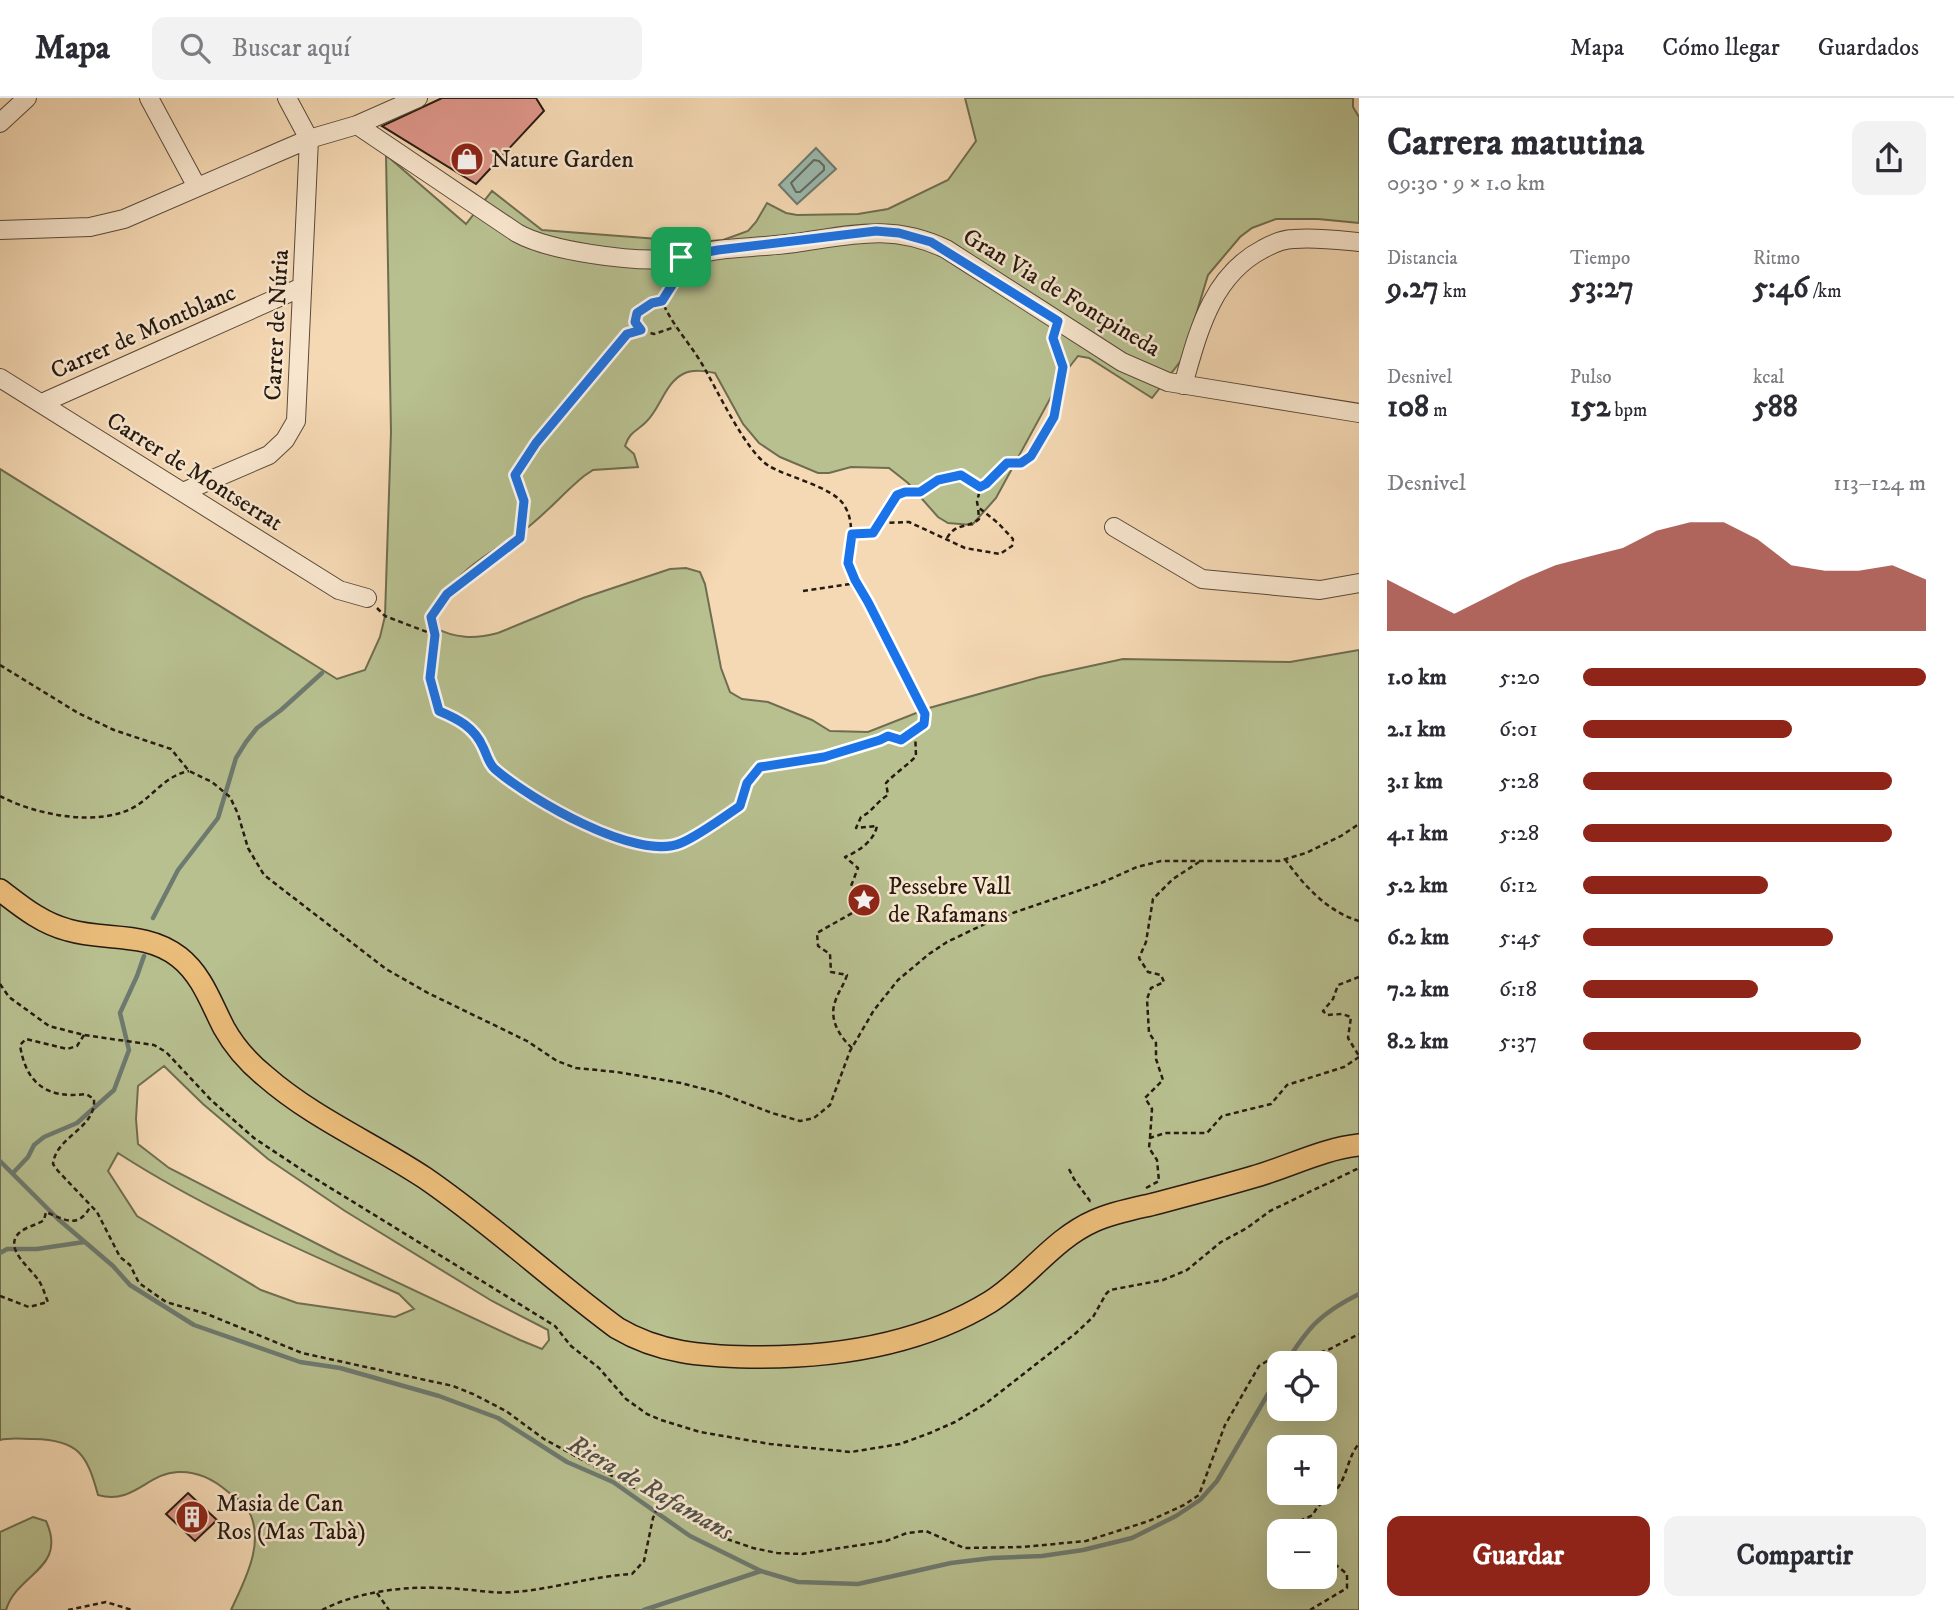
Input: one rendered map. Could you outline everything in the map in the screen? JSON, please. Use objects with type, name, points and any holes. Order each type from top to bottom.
[{"type":"main road","points":[[0,890],[52,925],[89,934],[146,940],[178,956],[200,979],[233,1042],[252,1065],[273,1083],[316,1114],[426,1179],[617,1328],[638,1340],[664,1349],[722,1356],[766,1357],[845,1353],[904,1339],[950,1322],[986,1304],[1003,1293],[1061,1241],[1094,1221],[1256,1177],[1328,1150],[1359,1144]]},
{"type":"street","points":[[0,123],[27,98]]},
{"type":"street","points":[[149,98],[197,187]]},
{"type":"street","points":[[287,98],[309,139]]},
{"type":"street","points":[[0,230],[90,227],[124,219],[309,139],[357,125],[418,98]]},
{"type":"street","name":"Gran Via de Fontpineda","points":[[357,125],[531,241],[546,246],[639,259],[681,257],[858,233],[899,233],[946,249],[1132,367],[1168,382],[1359,413]]},
{"type":"street","name":"Carrer de Núria","points":[[183,492],[269,455],[285,440],[296,421],[309,139]]},
{"type":"street","points":[[1183,385],[1199,330],[1212,299],[1236,266],[1263,249],[1292,239],[1359,242]]},
{"type":"street","name":"Carrer de Montblanc","points":[[42,403],[302,287]]},
{"type":"street","name":"Carrer de Montserrat","points":[[0,378],[339,590],[367,598]]},
{"type":"street","points":[[1114,527],[1202,579],[1320,590],[1359,583]]},
{"type":"path","points":[[641,330],[635,322],[637,313],[652,303],[662,301],[674,282],[681,257]]},
{"type":"path","points":[[662,301],[675,327],[700,361],[754,452],[768,465],[815,485],[843,502],[852,534],[848,563],[925,714],[924,724],[901,740],[888,736],[824,757],[760,767],[747,783],[740,806],[730,813],[680,844],[638,845],[591,828],[526,792],[493,768],[481,743],[465,723],[439,711],[430,678],[435,635],[431,617],[447,594],[520,538],[524,501],[515,475],[536,443],[627,334],[641,330],[654,334],[675,327]]},
{"type":"path","points":[[980,487],[1007,463],[1021,463],[1031,456],[1054,417],[1063,367],[1053,338],[1058,321]]},
{"type":"path","points":[[852,534],[873,533],[897,495],[920,492],[948,476],[961,475],[980,487]]},
{"type":"path","points":[[947,538],[961,525],[974,523],[979,519],[977,502],[980,487]]},
{"type":"path","points":[[881,523],[909,522],[965,548],[1000,554],[1012,546],[1013,540],[978,507]]},
{"type":"path","points":[[803,591],[856,583]]},
{"type":"path","points":[[367,598],[385,616],[435,635]]},
{"type":"path","points":[[0,665],[78,713],[114,730],[171,749],[189,771]]},
{"type":"path","points":[[852,1048],[840,1034],[832,1016],[835,1000],[846,975],[831,972],[830,954],[818,946],[817,933],[861,908],[860,898],[853,895],[851,886],[858,868],[845,857],[856,852],[875,835],[877,826],[856,828],[860,817],[869,813],[878,800],[888,795],[886,783],[916,756],[915,730]]},
{"type":"path","points":[[0,796],[14,804],[35,810],[69,815],[108,816],[125,812],[139,804],[165,780],[178,773],[197,773],[230,797],[253,860],[264,875],[386,969],[450,1005],[527,1041],[557,1061],[576,1068],[607,1070],[681,1083],[800,1121],[814,1118],[830,1105],[852,1048],[874,1010],[898,980],[947,942],[996,919],[1101,883],[1137,867],[1161,861],[1244,862],[1285,859],[1306,853],[1359,824]]},
{"type":"path","points":[[1285,859],[1298,878],[1314,894],[1359,921]]},
{"type":"path","points":[[1140,1192],[1159,1181],[1157,1160],[1149,1148],[1152,1109],[1145,1098],[1163,1080],[1156,1059],[1156,1043],[1149,1033],[1147,999],[1151,988],[1164,982],[1161,975],[1148,972],[1139,958],[1146,942],[1153,899],[1173,879],[1200,861]]},
{"type":"path","points":[[1150,1138],[1165,1133],[1207,1133],[1222,1116],[1270,1104],[1287,1085],[1344,1067],[1359,1056],[1348,1038],[1351,1017],[1342,1014],[1327,1015],[1323,1011],[1333,999],[1338,985],[1359,977]]},
{"type":"path","points":[[0,984],[9,997],[49,1026],[84,1035],[154,1045],[166,1052],[211,1100],[254,1138],[311,1177],[555,1326],[571,1346],[598,1368],[626,1399],[647,1414],[700,1432],[770,1444],[831,1451],[864,1451],[900,1444],[955,1422],[985,1404],[1068,1339],[1093,1317],[1111,1290],[1163,1280],[1188,1270],[1221,1242],[1270,1211],[1359,1168]]},
{"type":"path","points":[[84,1035],[77,1046],[67,1049],[26,1039],[20,1045],[23,1063],[32,1079],[50,1092],[86,1094],[94,1099],[91,1115],[56,1150],[53,1164],[102,1221],[120,1257],[130,1265],[139,1283],[166,1302],[207,1314],[302,1353],[453,1386],[473,1394],[506,1411],[544,1439],[660,1502],[698,1518],[727,1539],[778,1553],[802,1554],[886,1541],[906,1533],[926,1531],[964,1548],[1012,1548],[1086,1541],[1149,1521],[1199,1495],[1225,1425],[1259,1366],[1272,1358],[1302,1358],[1328,1350],[1359,1334]]},
{"type":"path","points":[[1069,1169],[1090,1201],[1099,1202]]},
{"type":"path","points":[[0,1296],[29,1307],[48,1302],[39,1281],[25,1266],[15,1249],[15,1239],[20,1231],[44,1220],[46,1212],[77,1222],[85,1217],[91,1206]]},
{"type":"path","points":[[1304,1519],[1312,1515],[1317,1505],[1339,1486],[1350,1465],[1352,1451],[1359,1444]]},
{"type":"path","points":[[322,1610],[361,1595],[414,1588],[516,1592],[581,1583],[608,1575],[632,1574],[644,1561],[653,1518],[660,1502]]},
{"type":"path","points":[[1310,1610],[1347,1588],[1347,1574],[1337,1566]]},
{"type":"path","points":[[377,1593],[389,1610]]},
{"type":"path","points":[[68,1610],[106,1602],[132,1610]]},
{"type":"green space","points":[[965,98],[1353,98],[1353,107],[1359,117],[1359,223],[1276,219],[1252,228],[1240,237],[1208,275],[1183,358],[1152,398],[1089,358],[1078,356],[1063,375],[996,498],[972,525],[948,523],[938,517],[908,483],[889,468],[851,467],[818,473],[780,457],[759,443],[743,424],[715,373],[687,372],[672,383],[651,417],[631,434],[627,441],[625,446],[634,454],[638,467],[593,470],[584,476],[531,525],[481,559],[456,580],[446,593],[434,627],[465,637],[498,633],[583,598],[670,569],[686,568],[700,572],[705,584],[721,668],[730,692],[742,699],[768,702],[812,720],[830,731],[868,732],[929,708],[1040,677],[1123,659],[1290,662],[1359,650],[1359,1610],[231,1610],[252,1560],[255,1533],[247,1508],[222,1487],[198,1474],[178,1472],[157,1477],[121,1496],[98,1495],[90,1469],[71,1446],[49,1440],[0,1440],[0,469],[337,679],[365,670],[380,637],[385,616],[391,432],[386,155],[466,224],[492,191],[542,230],[697,242],[723,240],[748,231],[767,203],[786,213],[797,215],[858,214],[888,209],[948,180],[976,141]],"holes":[[[164,1066],[203,1104],[268,1159],[345,1211],[492,1301],[548,1330],[549,1340],[542,1349],[520,1340],[337,1254],[169,1168],[138,1144],[136,1119],[138,1086]],[[118,1153],[220,1211],[399,1294],[414,1309],[395,1317],[297,1303],[261,1290],[137,1216],[108,1171]]]},
{"type":"green space","points":[[33,1517],[46,1521],[51,1537],[51,1550],[38,1570],[20,1587],[6,1610],[0,1610],[0,1532]]},
{"type":"water","points":[[816,148],[836,169],[797,204],[779,185]]},
{"type":"building","name":"Nature Garden","points":[[442,98],[536,98],[544,111],[476,184],[382,126]]},
{"type":"building","name":"Masia de Can Ros (Mas Tabà)","points":[[188,1493],[217,1520],[195,1541],[166,1514]]},
{"type":"waterway","points":[[153,918],[178,870],[218,818],[236,758],[246,742],[257,728],[322,673]]},
{"type":"waterway","points":[[13,1173],[28,1157],[34,1145],[44,1137],[77,1123],[114,1090],[129,1050],[120,1013],[144,956]]},
{"type":"waterway","name":"Riera de Rafamans","points":[[0,1161],[130,1285],[194,1325],[300,1362],[340,1368],[439,1396],[498,1418],[567,1462],[613,1482],[690,1536],[761,1571],[798,1582],[858,1584],[951,1563],[1042,1556],[1083,1550],[1132,1538],[1176,1516],[1200,1500],[1217,1481],[1267,1396]]},
{"type":"waterway","points":[[0,1253],[7,1249],[37,1249],[84,1242]]},
{"type":"waterway","name":"Riera de Rafamans","points":[[1294,1351],[1316,1322],[1359,1294]]},
{"type":"waterway","points":[[644,1610],[761,1571]]},
{"type":"place","name":"Nature Garden","points":[[467,159]]},
{"type":"place","name":"Pessebre Vall de Rafamans","points":[[864,900]]},
{"type":"place","name":"Masia de Can Ros (Mas Tabà)","points":[[192,1517]]},
{"type":"route","points":[[876,231],[914,236],[946,249],[1058,321],[1053,338],[1063,375],[1054,417],[1031,456],[1021,463],[1007,463],[980,487],[961,475],[948,476],[920,492],[897,495],[873,533],[852,534],[848,563],[925,714],[924,724],[901,740],[888,736],[824,757],[760,767],[747,783],[740,806],[680,844],[638,845],[591,828],[526,792],[493,768],[481,743],[465,723],[439,711],[430,678],[435,635],[431,617],[447,594],[520,538],[524,501],[515,475],[536,443],[627,334],[641,330],[635,322],[637,313],[652,303],[662,301],[674,282],[681,257],[876,231]]}]
